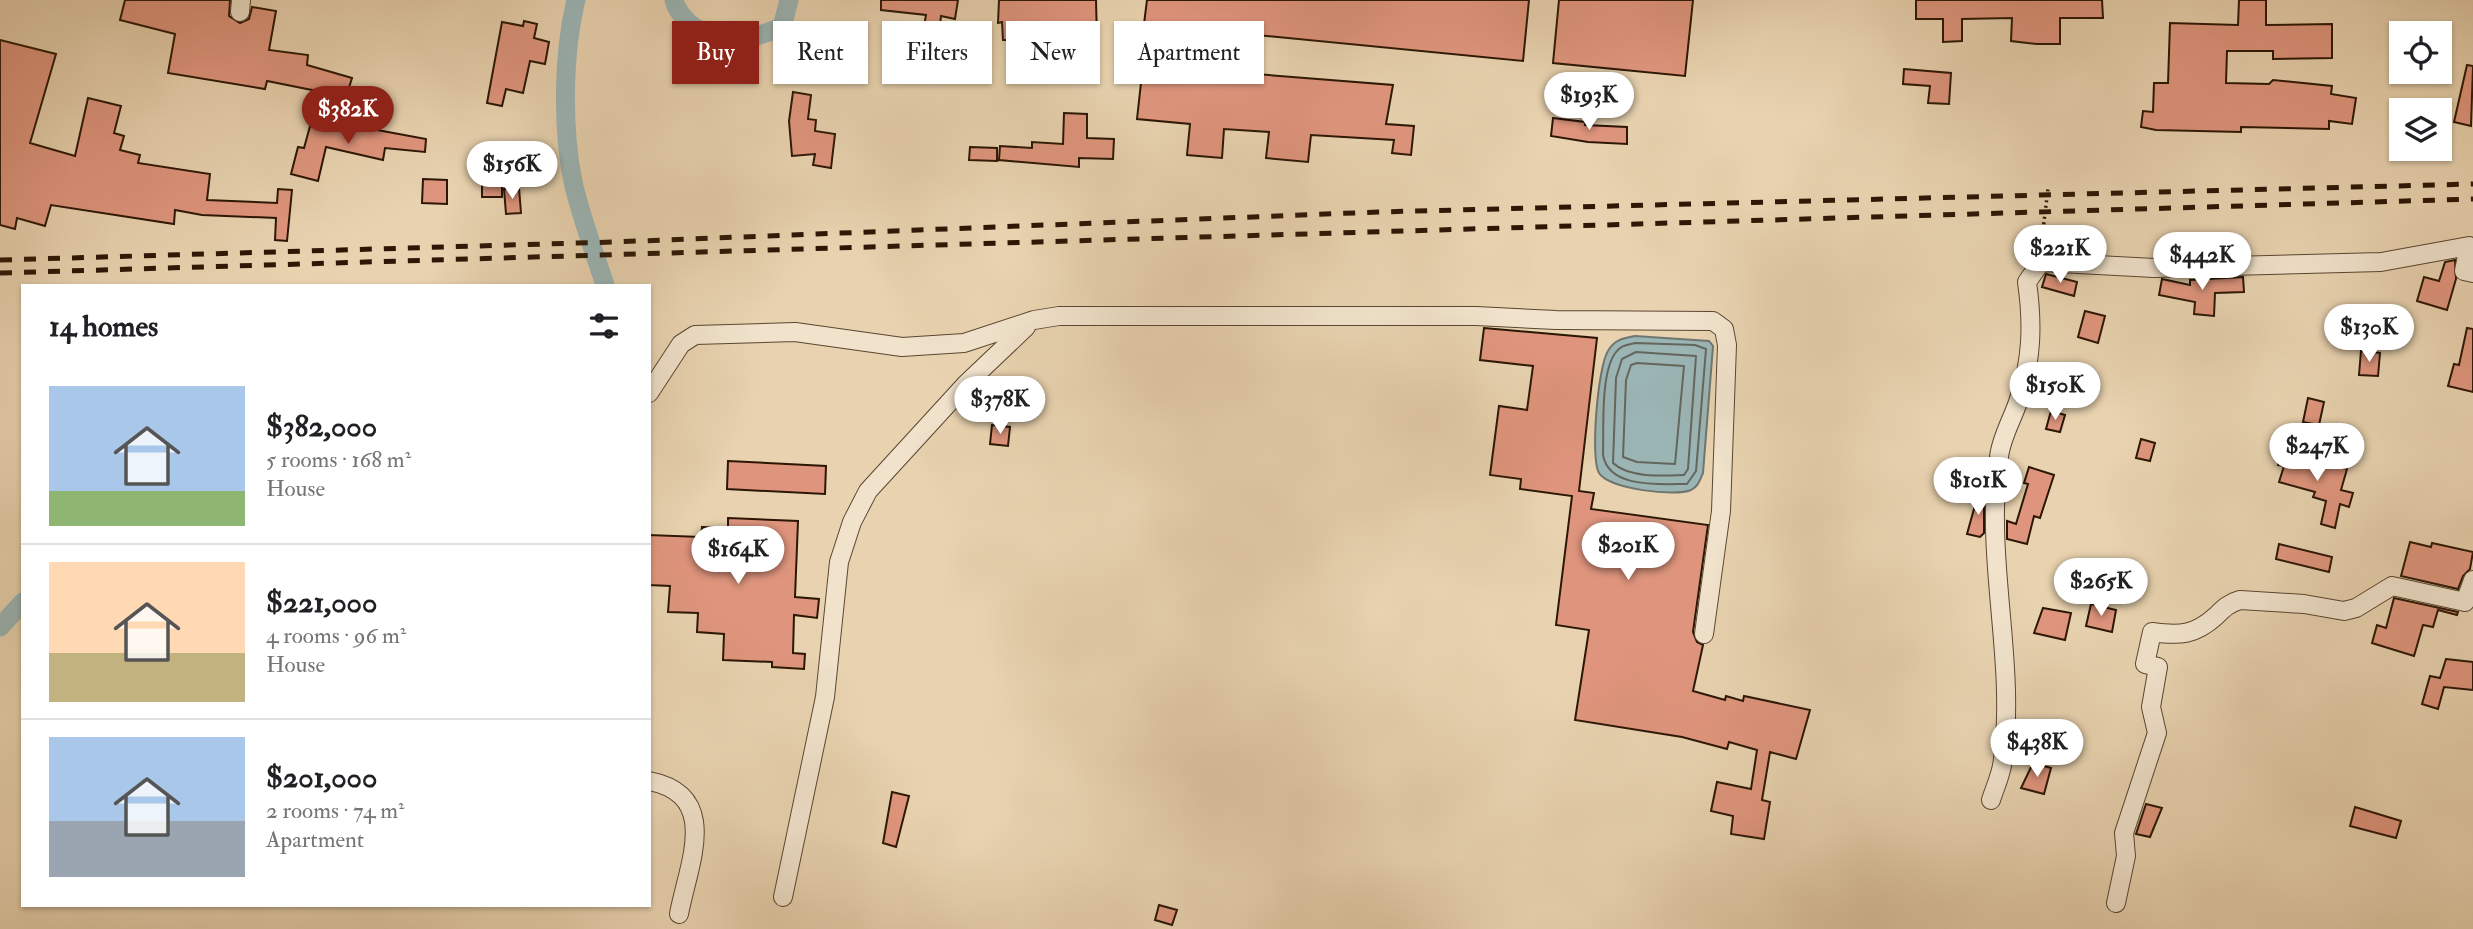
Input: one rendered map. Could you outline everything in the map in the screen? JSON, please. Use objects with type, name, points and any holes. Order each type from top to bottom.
[{"type":"street","points":[[1991,800],[2003,762],[2006,698],[2006,663],[1994,540],[1995,486],[1999,453],[2031,358],[2032,317],[2027,282],[2041,262],[2154,268],[2381,262],[2469,246],[2464,271],[2473,273]]},
{"type":"street","points":[[651,390],[681,344],[695,335],[795,332],[902,347],[964,343],[1034,320],[1059,316],[1476,316],[1556,320],[1713,321],[1724,329],[1727,345],[1721,511],[1704,634]]},
{"type":"street","points":[[783,897],[825,697],[839,562],[852,522],[868,491],[966,384],[1034,320]]},
{"type":"street","points":[[2116,903],[2126,856],[2124,833],[2157,733],[2151,706],[2158,667],[2145,664],[2152,632],[2190,634],[2205,626],[2231,602],[2240,600],[2304,604],[2344,611],[2356,608],[2392,586],[2466,602],[2473,580]]},
{"type":"street","points":[[651,782],[679,792],[690,804],[696,828],[679,915]]},
{"type":"path","points":[[2041,262],[2048,189]]},
{"type":"water","points":[[1635,336],[1709,341],[1713,346],[1703,473],[1691,490],[1671,493],[1643,490],[1615,483],[1599,473],[1596,464],[1595,432],[1604,360],[1610,347],[1616,342]]},
{"type":"building","points":[[125,0],[230,0],[229,16],[240,23],[249,19],[252,7],[276,11],[269,50],[308,55],[307,65],[352,78],[347,94],[328,89],[327,93],[267,81],[265,89],[168,73],[175,34],[120,20]]},
{"type":"building","points":[[881,0],[958,0],[955,19],[941,16],[940,21],[925,21],[926,15],[881,10]]},
{"type":"building","points":[[999,0],[1096,0],[1097,21],[1006,21],[1006,40],[1003,40],[1002,22],[998,23]]},
{"type":"building","points":[[1147,0],[1529,0],[1523,61],[1264,36],[1264,21],[1144,21]]},
{"type":"building","points":[[1559,0],[1693,0],[1685,76],[1553,63]]},
{"type":"building","points":[[1916,0],[2102,0],[2103,18],[2060,18],[2060,44],[2011,41],[2012,18],[1962,19],[1962,41],[1943,42],[1943,19],[1916,19]]},
{"type":"building","points":[[2239,0],[2266,0],[2266,25],[2332,24],[2332,58],[2273,59],[2273,51],[2227,51],[2226,83],[2269,84],[2273,80],[2332,86],[2331,94],[2356,98],[2352,124],[2329,121],[2329,129],[2241,127],[2241,132],[2156,130],[2141,127],[2143,111],[2153,112],[2154,83],[2168,83],[2170,23],[2238,25]]},
{"type":"building","points":[[524,21],[537,24],[534,38],[549,42],[545,64],[530,61],[523,93],[506,89],[502,106],[487,103],[502,22],[523,26]]},
{"type":"building","points":[[0,40],[56,54],[30,143],[75,156],[88,98],[121,106],[114,133],[124,136],[120,150],[140,155],[138,163],[210,174],[207,200],[277,203],[278,189],[292,190],[287,241],[275,240],[276,218],[202,215],[175,210],[174,224],[51,205],[45,226],[17,218],[15,229],[0,225]]},
{"type":"building","points":[[2467,65],[2473,66],[2471,126],[2454,122]]},
{"type":"building","points":[[1904,69],[1951,73],[1949,104],[1928,103],[1930,86],[1903,84]]},
{"type":"building","points":[[1264,75],[1393,85],[1386,124],[1414,126],[1411,155],[1392,153],[1394,140],[1311,135],[1308,162],[1266,158],[1269,132],[1224,129],[1222,158],[1187,155],[1190,124],[1137,119],[1141,84],[1264,84]]},
{"type":"building","points":[[793,92],[811,95],[808,119],[816,120],[815,131],[835,134],[831,168],[813,165],[815,154],[792,156],[789,121]]},
{"type":"building","points":[[1064,113],[1087,114],[1087,138],[1114,139],[1113,159],[1079,158],[1079,167],[999,160],[1000,146],[1032,148],[1032,142],[1063,144]]},
{"type":"building","points":[[1553,118],[1585,122],[1585,125],[1627,127],[1627,144],[1551,136]]},
{"type":"building","points":[[312,119],[349,129],[350,125],[426,139],[425,152],[385,148],[383,160],[326,147],[318,181],[291,174],[298,147],[304,148]]},
{"type":"building","points":[[970,147],[997,148],[997,161],[969,160]]},
{"type":"building","points":[[423,179],[447,180],[447,204],[422,203]]},
{"type":"building","points":[[482,180],[502,181],[502,197],[482,197]]},
{"type":"building","points":[[519,188],[521,213],[506,214],[504,189]]},
{"type":"building","points":[[2455,260],[2456,279],[2447,310],[2417,301],[2424,277],[2439,281],[2445,262]]},
{"type":"building","points":[[2046,274],[2077,282],[2074,296],[2042,287]]},
{"type":"building","points":[[2243,277],[2244,292],[2215,293],[2214,316],[2194,314],[2195,302],[2159,295],[2162,279],[2190,285],[2190,280]]},
{"type":"building","points":[[2085,311],[2105,316],[2098,343],[2078,337]]},
{"type":"building","points":[[1484,328],[1597,338],[1579,491],[1594,493],[1591,509],[1708,525],[1693,632],[1697,642],[1703,645],[1693,691],[1725,700],[1726,696],[1743,701],[1744,696],[1810,710],[1796,759],[1770,752],[1762,800],[1770,802],[1764,839],[1731,834],[1733,816],[1711,811],[1717,782],[1751,789],[1757,750],[1729,742],[1727,749],[1682,737],[1575,720],[1589,630],[1556,625],[1572,496],[1520,489],[1521,479],[1490,475],[1499,406],[1527,410],[1533,366],[1480,360]]},
{"type":"building","points":[[2467,328],[2473,329],[2473,392],[2448,386],[2454,364],[2459,365]]},
{"type":"building","points":[[2361,351],[2380,353],[2378,376],[2359,375]]},
{"type":"building","points":[[2308,398],[2324,402],[2319,425],[2303,422]]},
{"type":"building","points":[[2051,411],[2065,415],[2060,432],[2046,429]]},
{"type":"building","points":[[992,425],[1010,427],[1008,446],[990,444]]},
{"type":"building","points":[[2141,439],[2155,443],[2150,461],[2136,458]]},
{"type":"building","points":[[2282,451],[2347,469],[2341,490],[2353,493],[2349,507],[2340,504],[2335,528],[2321,524],[2326,501],[2313,497],[2315,492],[2279,482],[2284,466],[2278,465]]},
{"type":"building","points":[[728,461],[826,466],[825,494],[727,489]]},
{"type":"building","points":[[2029,467],[2054,475],[2040,518],[2034,516],[2027,544],[2007,539],[2007,521],[2016,524],[2028,484],[2024,483]]},
{"type":"building","points":[[1979,491],[1984,492],[1984,533],[1980,537],[1967,534]]},
{"type":"building","points":[[728,518],[798,521],[795,597],[819,599],[817,618],[794,615],[793,653],[805,654],[804,669],[772,667],[772,662],[723,660],[724,634],[697,632],[698,613],[668,612],[670,586],[651,585],[651,535],[701,537],[702,527],[728,528]]},
{"type":"building","points":[[2410,542],[2431,547],[2432,543],[2473,552],[2470,569],[2463,576],[2458,589],[2401,576]]},
{"type":"building","points":[[2279,544],[2332,557],[2329,572],[2276,559]]},
{"type":"building","points":[[2394,598],[2458,612],[2457,615],[2438,610],[2433,627],[2423,625],[2414,656],[2372,643],[2377,625],[2386,628]]},
{"type":"building","points":[[2091,604],[2116,610],[2112,632],[2086,626]]},
{"type":"building","points":[[2043,608],[2071,613],[2065,640],[2034,633]]},
{"type":"building","points":[[2446,659],[2473,662],[2473,690],[2444,687],[2438,709],[2422,704],[2430,676],[2440,678]]},
{"type":"building","points":[[2033,763],[2051,768],[2044,794],[2021,788]]},
{"type":"building","points":[[892,792],[909,796],[896,847],[883,843]]},
{"type":"building","points":[[2146,804],[2162,808],[2150,837],[2136,834]]},
{"type":"building","points":[[2355,807],[2401,821],[2396,838],[2350,826]]},
{"type":"building","points":[[1159,905],[1177,910],[1172,925],[1155,920]]},
{"type":"waterway","points":[[576,0],[566,67],[569,161],[576,195],[605,284]]},
{"type":"waterway","points":[[674,0],[681,15],[693,26],[726,40],[758,36],[782,27],[789,0]]},
{"type":"waterway","points":[[0,627],[21,604]]},
{"type":"railway","points":[[0,260],[613,242],[1378,212],[2473,184]]},
{"type":"railway","points":[[0,273],[2473,199]]}]
